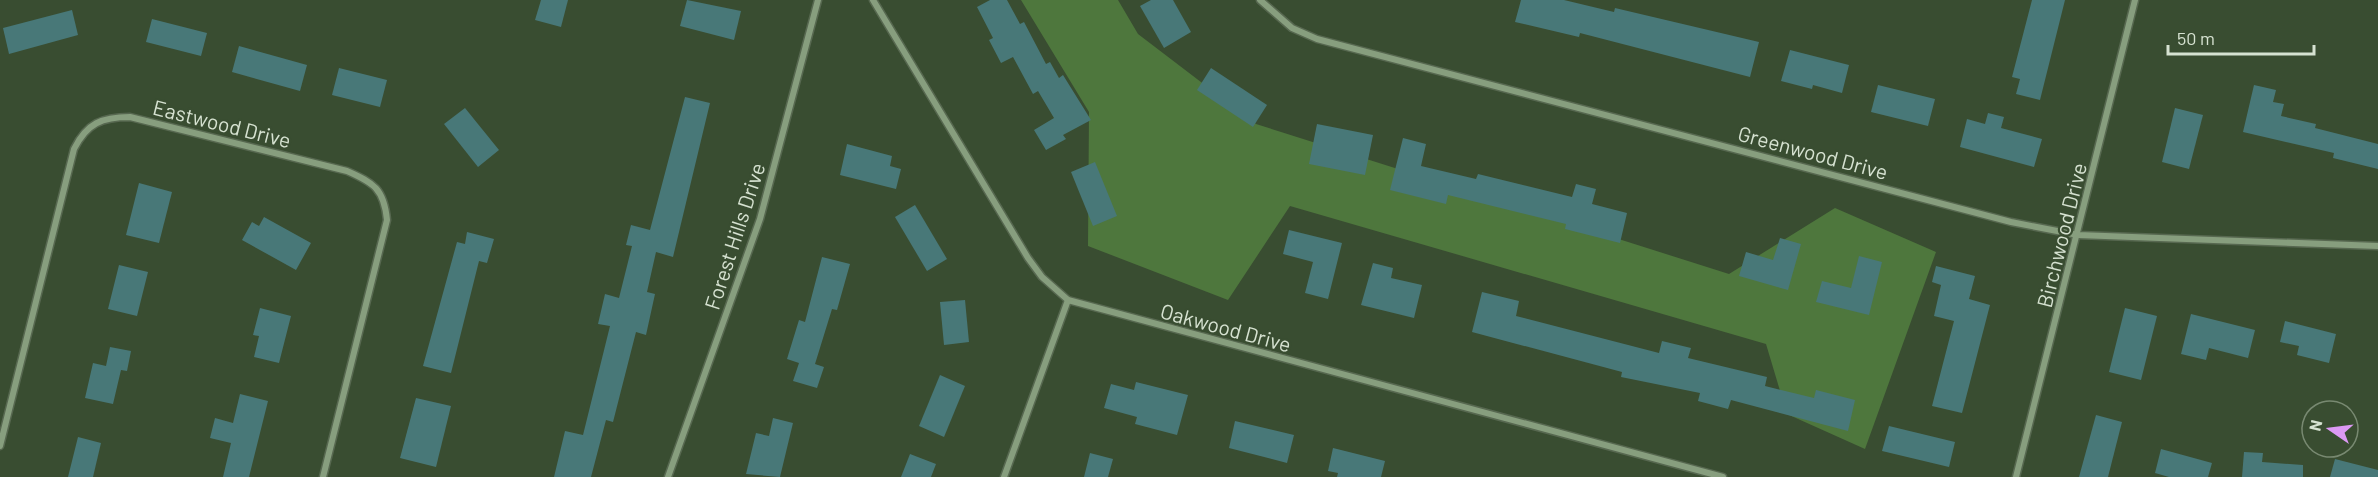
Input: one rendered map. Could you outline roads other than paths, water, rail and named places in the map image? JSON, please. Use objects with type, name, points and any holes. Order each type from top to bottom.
[{"type":"street","name":"Forest Hills Drive","points":[[668,477],[760,219],[818,0]]},
{"type":"street","name":"Oakwood Drive","points":[[873,0],[1028,258],[1054,290],[1068,300],[1723,477]]},
{"type":"street","name":"Greenwood Drive","points":[[1260,0],[1292,28],[1317,39],[2012,222],[2078,235],[2378,246]]},
{"type":"street","name":"Birchwood Drive","points":[[2016,477],[2135,0]]},
{"type":"street","name":"Eastwood Drive","points":[[0,446],[74,149],[81,135],[90,125],[100,119],[130,117],[347,171],[369,181],[385,202],[387,220],[323,477]]},
{"type":"street","points":[[1004,477],[1068,300]]}]
